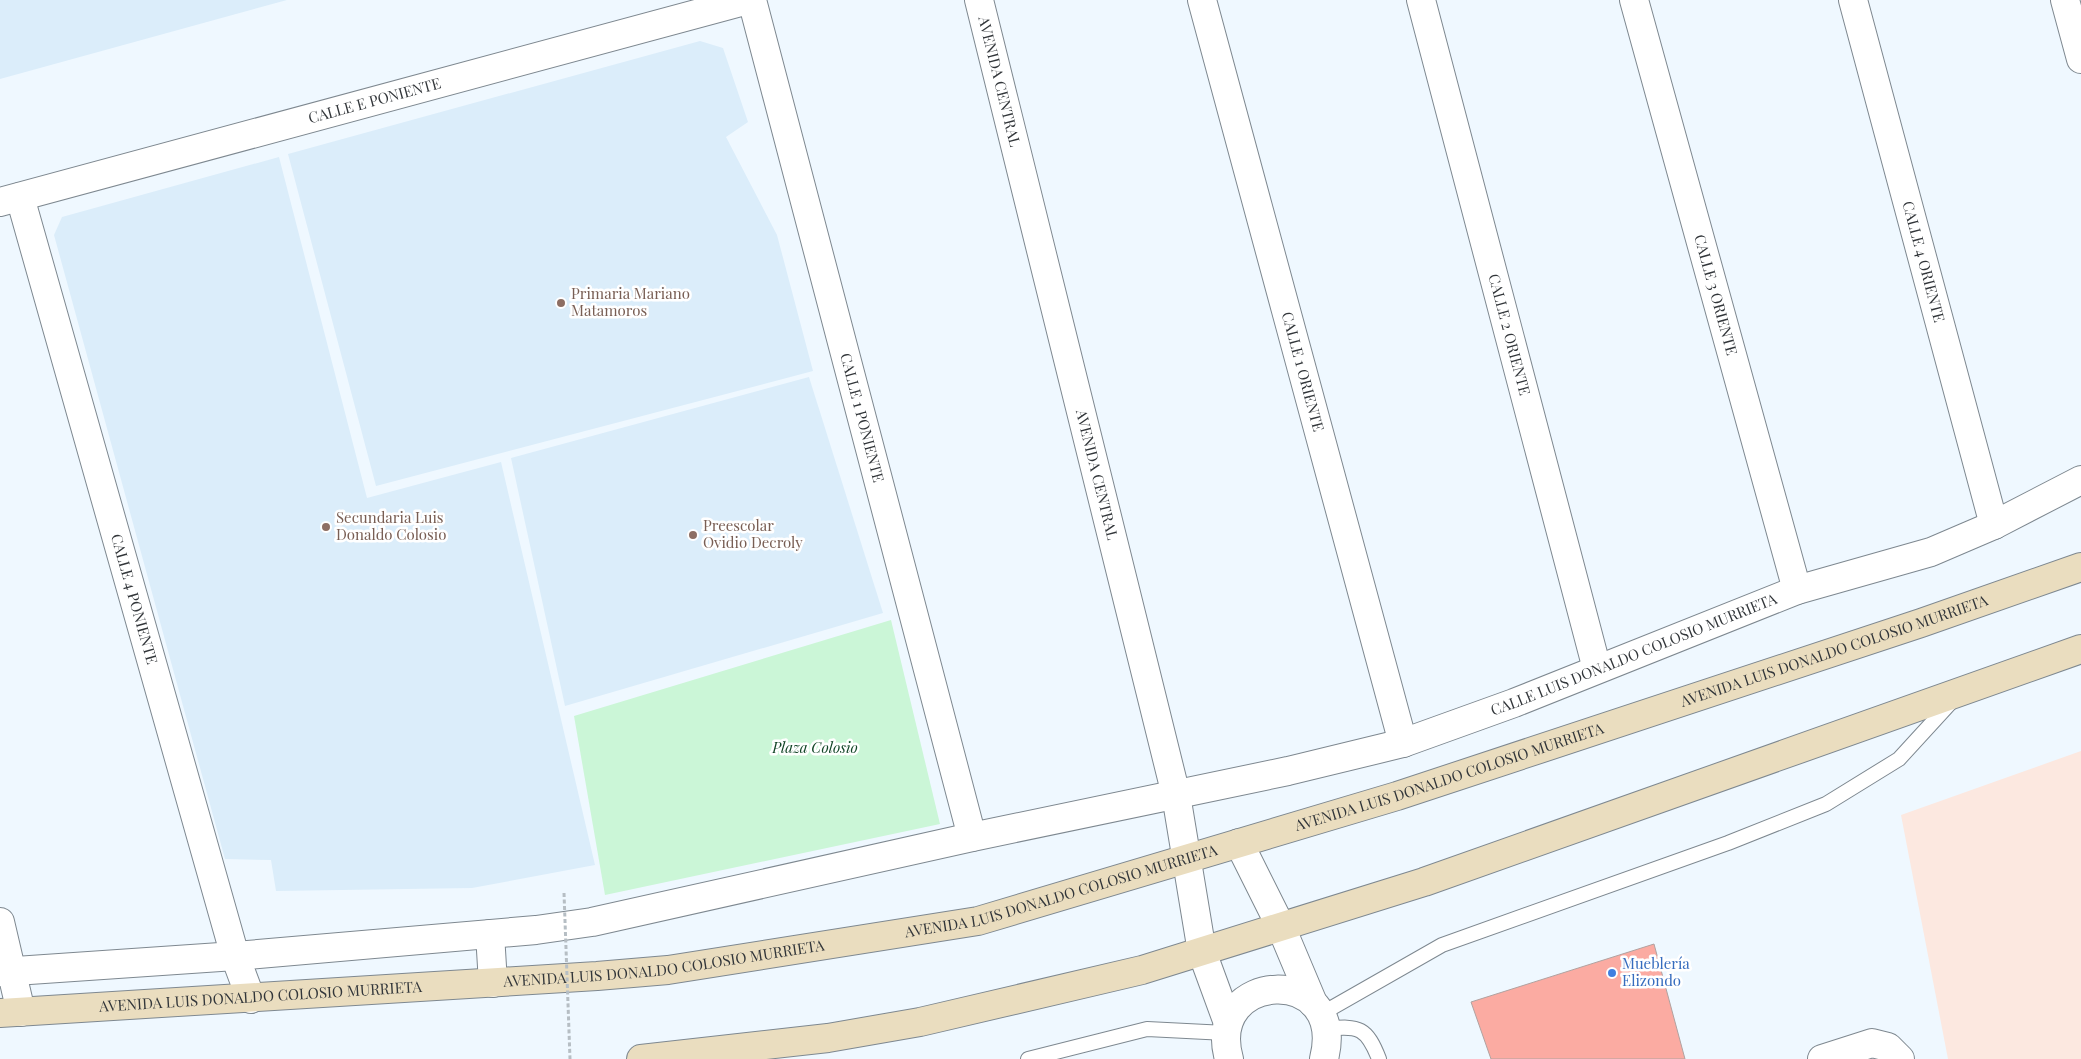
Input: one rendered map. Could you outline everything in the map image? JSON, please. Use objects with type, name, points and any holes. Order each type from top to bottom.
[{"type":"main road","name":"AVENIDA LUIS DONALDO COLOSIO MURRIETA","points":[[10,1013],[251,999],[668,970],[978,920],[1186,860],[1406,793],[1677,701],[1921,623],[2081,568]]},
{"type":"main road","points":[[641,1059],[731,1056],[920,1022],[1142,970],[1424,882],[2081,649]]},
{"type":"street","name":"CALLE E PONIENTE","points":[[10,199],[750,0]]},
{"type":"street","name":"CALLE 1 PONIENTE","points":[[750,0],[972,837]]},
{"type":"street","name":"AVENIDA CENTRAL","points":[[979,0],[1176,795],[1202,952],[1228,1038]]},
{"type":"street","name":"CALLE 1 ORIENTE","points":[[1202,0],[1403,743]]},
{"type":"street","name":"CALLE 2 ORIENTE","points":[[1421,0],[1597,670]]},
{"type":"street","name":"CALLE 3 ORIENTE","points":[[1634,0],[1797,590]]},
{"type":"street","name":"CALLE 4 ORIENTE","points":[[1853,0],[1994,525]]},
{"type":"street","points":[[2065,0],[2081,59]]},
{"type":"street","name":"CALLE 4 PONIENTE","points":[[10,199],[235,956],[251,999]]},
{"type":"street","name":"CALLE LUIS DONALDO COLOSIO MURRIETA","points":[[7,972],[235,956],[490,934],[592,922],[972,837],[1288,771],[1403,743],[1514,703],[1797,590],[1931,552],[1994,525],[2081,480]]},
{"type":"street","points":[[1239,843],[1281,927],[1320,1015],[1327,1044],[1324,1059]]},
{"type":"street","points":[[0,922],[10,1013]]},
{"type":"street","points":[[490,934],[493,983]]},
{"type":"street","points":[[1228,1038],[1238,1007],[1248,997],[1261,991],[1289,990],[1302,995],[1320,1015]]},
{"type":"street","points":[[1822,1059],[1872,1042],[1894,1053]]},
{"type":"lane","points":[[1320,1015],[1442,945],[1728,844],[1826,804],[1899,759],[1959,693]]},
{"type":"lane","points":[[1320,1015],[1361,1029],[1372,1041],[1379,1059]]},
{"type":"lane","points":[[1028,1059],[1147,1029],[1228,1038]]},
{"type":"path","points":[[564,893],[570,1059]]},
{"type":"shaded area","points":[[0,0],[287,0],[0,79]]},
{"type":"shaded area","name":"Primaria Mariano Matamoros","points":[[700,41],[723,48],[748,122],[726,137],[777,235],[813,371],[376,486],[288,154]]},
{"type":"shaded area","name":"Secundaria Luis Donaldo Colosio","points":[[279,157],[367,498],[501,462],[595,865],[472,888],[276,891],[271,860],[225,859],[54,235],[62,217]]},
{"type":"shaded area","name":"Preescolar Ovidio Decroly","points":[[809,377],[883,613],[565,706],[511,458]]},
{"type":"shaded area","points":[[2081,751],[2081,1059],[1948,1059],[1901,815]]},
{"type":"green space","name":"Plaza Colosio","points":[[891,620],[940,824],[605,895],[574,716]]},
{"type":"building","name":"Mueblería Elizondo","points":[[1654,944],[1685,1059],[1491,1059],[1471,1002]]},
{"type":"place","name":"Primaria Mariano Matamoros","points":[[561,303]]},
{"type":"place","name":"Secundaria Luis Donaldo Colosio","points":[[326,527]]},
{"type":"place","name":"Preescolar Ovidio Decroly","points":[[693,535]]},
{"type":"place","name":"Mueblería Elizondo","points":[[1612,973]]}]
